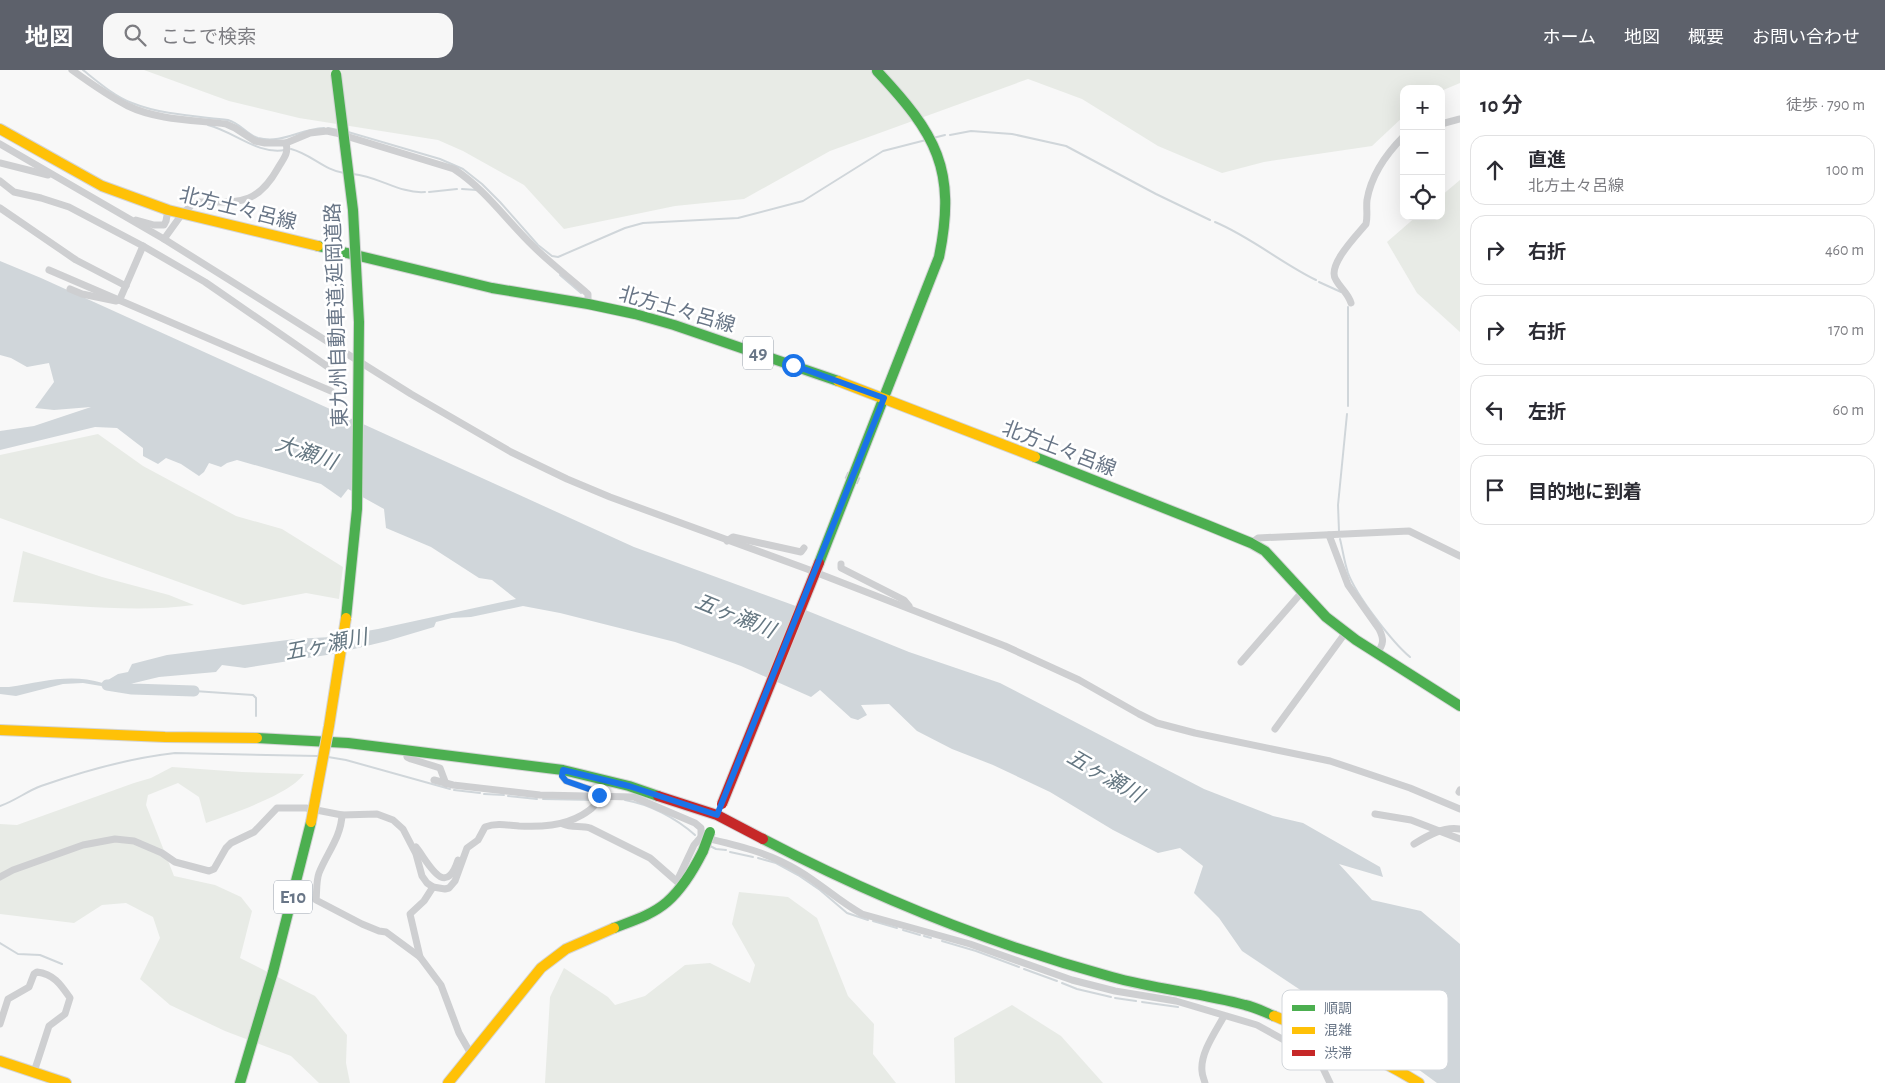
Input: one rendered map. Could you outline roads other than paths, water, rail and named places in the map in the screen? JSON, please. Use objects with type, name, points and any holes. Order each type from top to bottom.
[{"type":"main road","points":[[448,1083],[541,968],[566,949],[648,914],[667,902],[679,884],[691,874],[703,850],[706,835],[722,804],[884,398],[939,257],[945,231],[946,192],[944,176],[935,146],[913,110],[877,70]]},
{"type":"main road","name":"東九州自動車道;延岡道路","points":[[240,1083],[273,972],[310,822],[329,726],[346,617],[357,509],[359,322],[357,267],[353,210],[336,74]]},
{"type":"main road","name":"北方土々呂線","points":[[0,129],[102,186],[168,210],[492,288],[635,314],[734,344],[884,398],[1251,543],[1272,557],[1326,617],[1377,653],[1460,706]]},
{"type":"main road","points":[[0,730],[155,736],[277,738],[348,742],[563,770],[629,786],[717,815],[803,860],[875,894],[977,935],[1029,953],[1114,978],[1247,1005],[1282,1019]]},
{"type":"main road","points":[[246,1083],[273,972]]},
{"type":"main road","name":"東九州自動車道;延岡道路","points":[[234,1083],[257,1025]]},
{"type":"main road","points":[[0,1061],[66,1083]]},
{"type":"main road","points":[[1399,1070],[1419,1083]]},
{"type":"street","points":[[72,70],[99,89],[129,106],[157,115],[226,124],[256,141],[286,144],[310,133],[336,133],[454,169],[491,198],[532,245],[588,294],[588,304]]},
{"type":"street","points":[[1445,123],[1460,119]]},
{"type":"street","points":[[1351,303],[1349,297],[1336,281],[1333,273],[1334,267],[1338,259],[1366,224],[1367,201],[1377,170],[1400,141]]},
{"type":"street","points":[[0,144],[164,240],[352,358],[511,452],[610,498],[911,608],[1004,646],[1079,680],[1157,723],[1195,733],[1330,761],[1410,788],[1460,809]]},
{"type":"street","points":[[164,240],[182,214],[195,202],[222,203],[236,201],[249,198],[260,192],[272,179],[286,156],[288,150],[286,144]]},
{"type":"street","points":[[0,163],[55,176]]},
{"type":"street","points":[[0,181],[14,192],[69,207],[143,246],[205,282],[331,369]]},
{"type":"street","points":[[0,208],[76,260],[126,286]]},
{"type":"street","points":[[128,219],[154,225],[164,225],[168,210]]},
{"type":"street","points":[[118,300],[143,246]]},
{"type":"street","points":[[50,270],[331,391]]},
{"type":"street","points":[[70,289],[82,294],[118,300]]},
{"type":"street","points":[[1251,543],[1258,538],[1409,531],[1460,556]]},
{"type":"street","points":[[1329,535],[1348,585],[1383,636],[1384,641],[1377,653]]},
{"type":"street","points":[[727,540],[733,537],[800,552],[804,548]]},
{"type":"street","points":[[841,564],[841,568],[904,600],[911,608]]},
{"type":"street","points":[[1241,662],[1302,592]]},
{"type":"street","points":[[1275,729],[1346,632]]},
{"type":"street","points":[[406,750],[407,757],[440,768],[446,784]]},
{"type":"street","points":[[563,770],[562,776],[566,781],[602,795]]},
{"type":"street","points":[[434,780],[446,784],[540,795],[634,797],[695,823],[706,835],[757,850],[798,870],[848,907],[862,914],[970,944],[1072,980],[1115,991],[1176,1001],[1257,1025],[1282,1039]]},
{"type":"street","points":[[0,877],[13,870],[83,846],[115,839],[134,841],[162,853],[175,862],[209,871],[214,869],[231,843],[254,832],[278,808],[306,808],[342,815],[368,813],[385,816],[398,824],[432,872],[441,877],[446,877],[453,871],[458,859],[467,848],[478,840],[485,827],[491,825],[535,826],[563,824],[574,820],[596,806],[602,795]]},
{"type":"street","points":[[1375,814],[1411,820],[1460,839]]},
{"type":"street","points":[[342,815],[337,838],[319,874],[316,900],[362,924],[386,932],[420,957],[441,985],[459,1033],[471,1054]]},
{"type":"street","points":[[563,824],[590,828],[631,848],[650,858],[679,884],[694,845],[706,835]]},
{"type":"street","points":[[1414,844],[1441,831],[1453,828],[1460,829]]},
{"type":"street","points":[[406,836],[416,854],[422,876],[433,887],[445,889],[452,886],[459,874],[467,848]]},
{"type":"street","points":[[420,957],[410,914],[424,901],[433,887]]},
{"type":"street","points":[[0,1024],[8,999],[29,987],[34,974],[37,972],[52,976],[70,998],[65,1014],[49,1026],[34,1072]]},
{"type":"street","points":[[1257,1025],[1264,1011]]},
{"type":"street","points":[[1205,1083],[1201,1070],[1205,1052],[1224,1016]]},
{"type":"street","points":[[1324,1070],[1330,1083]]},
{"type":"water","points":[[0,261],[634,547],[793,605],[909,652],[1000,683],[1204,789],[1273,816],[1303,823],[1380,867],[1383,877],[1339,864],[1372,900],[1421,911],[1460,944],[1460,1083],[1437,1083],[1419,1070],[1448,1070],[1448,990],[1300,990],[1242,951],[1219,918],[1194,893],[1203,866],[1180,848],[1158,853],[1113,830],[1050,792],[993,765],[952,749],[917,731],[889,704],[861,705],[867,715],[858,720],[851,718],[820,690],[811,697],[741,666],[675,642],[560,613],[523,606],[436,622],[434,627],[333,654],[245,668],[222,665],[216,672],[159,677],[107,687],[83,683],[63,684],[16,696],[0,694],[0,687],[56,679],[91,680],[103,683],[118,674],[128,672],[132,664],[167,655],[295,639],[331,637],[378,629],[516,599],[492,580],[479,578],[431,547],[386,528],[384,509],[348,489],[341,498],[321,484],[237,460],[221,467],[209,463],[204,472],[199,476],[181,464],[166,458],[158,464],[143,456],[143,448],[117,428],[95,427],[0,450],[0,431],[34,426],[91,407],[54,410],[35,408],[54,382],[49,363],[27,367],[11,358],[0,355]]},
{"type":"waterway","points":[[83,70],[113,93],[132,103],[167,113],[228,120],[258,138],[283,138],[324,128]]},
{"type":"waterway","points":[[208,125],[265,149],[285,150]]},
{"type":"waterway","points":[[328,128],[338,130]]},
{"type":"waterway","points":[[950,135],[971,131],[1012,134],[1066,146],[1156,194],[1210,220]]},
{"type":"waterway","points":[[348,132],[440,159],[463,169],[500,202],[538,245],[552,256],[558,257],[625,228],[643,223],[738,218],[803,201],[883,151],[926,140]]},
{"type":"waterway","points":[[933,138],[945,135]]},
{"type":"waterway","points":[[291,149],[305,154],[330,169],[344,173]]},
{"type":"waterway","points":[[353,174],[362,175],[398,188],[425,192]]},
{"type":"waterway","points":[[429,192],[457,189]]},
{"type":"waterway","points":[[462,189],[477,190]]},
{"type":"waterway","points":[[1215,222],[1241,235],[1316,280]]},
{"type":"waterway","points":[[560,275],[581,293]]},
{"type":"waterway","points":[[1319,282],[1341,292]]},
{"type":"waterway","points":[[1348,307],[1348,406]]},
{"type":"waterway","points":[[1339,531],[1338,505],[1347,414]]},
{"type":"waterway","points":[[1340,539],[1345,564],[1352,582],[1385,630],[1410,657]]},
{"type":"waterway","points":[[107,685],[132,689],[194,691]]},
{"type":"waterway","points":[[194,691],[253,695],[256,698],[256,716]]},
{"type":"waterway","points":[[0,806],[57,780],[90,770],[158,755],[175,753],[318,756]]},
{"type":"waterway","points":[[328,757],[346,760],[450,789]]},
{"type":"waterway","points":[[454,790],[480,793]]},
{"type":"waterway","points":[[484,794],[504,795]]},
{"type":"waterway","points":[[508,796],[537,799]]},
{"type":"waterway","points":[[543,799],[595,800]]},
{"type":"waterway","points":[[625,800],[662,813],[695,835]]},
{"type":"waterway","points":[[710,846],[726,850]]},
{"type":"waterway","points":[[730,852],[753,857]]},
{"type":"waterway","points":[[758,858],[776,863],[798,875],[820,890],[847,913],[868,920]]},
{"type":"waterway","points":[[873,921],[897,928]]},
{"type":"waterway","points":[[903,930],[920,935]]},
{"type":"waterway","points":[[924,936],[931,938]]},
{"type":"waterway","points":[[942,941],[1019,967]]},
{"type":"waterway","points":[[0,943],[18,954],[40,955],[62,964]]},
{"type":"waterway","points":[[1024,969],[1057,981]]},
{"type":"waterway","points":[[1062,983],[1077,989],[1111,997]]},
{"type":"waterway","points":[[1115,998],[1136,1001]]},
{"type":"waterway","points":[[1142,1002],[1178,1007]]},
{"type":"tunnel","points":[[846,475],[859,481]]},
{"type":"water label","name":"大瀬川","points":[[306,453]]},
{"type":"water label","name":"五ヶ瀬川","points":[[735,616]]},
{"type":"water label","name":"五ヶ瀬川","points":[[326,645]]},
{"type":"water label","name":"五ヶ瀬川","points":[[1105,776]]}]
